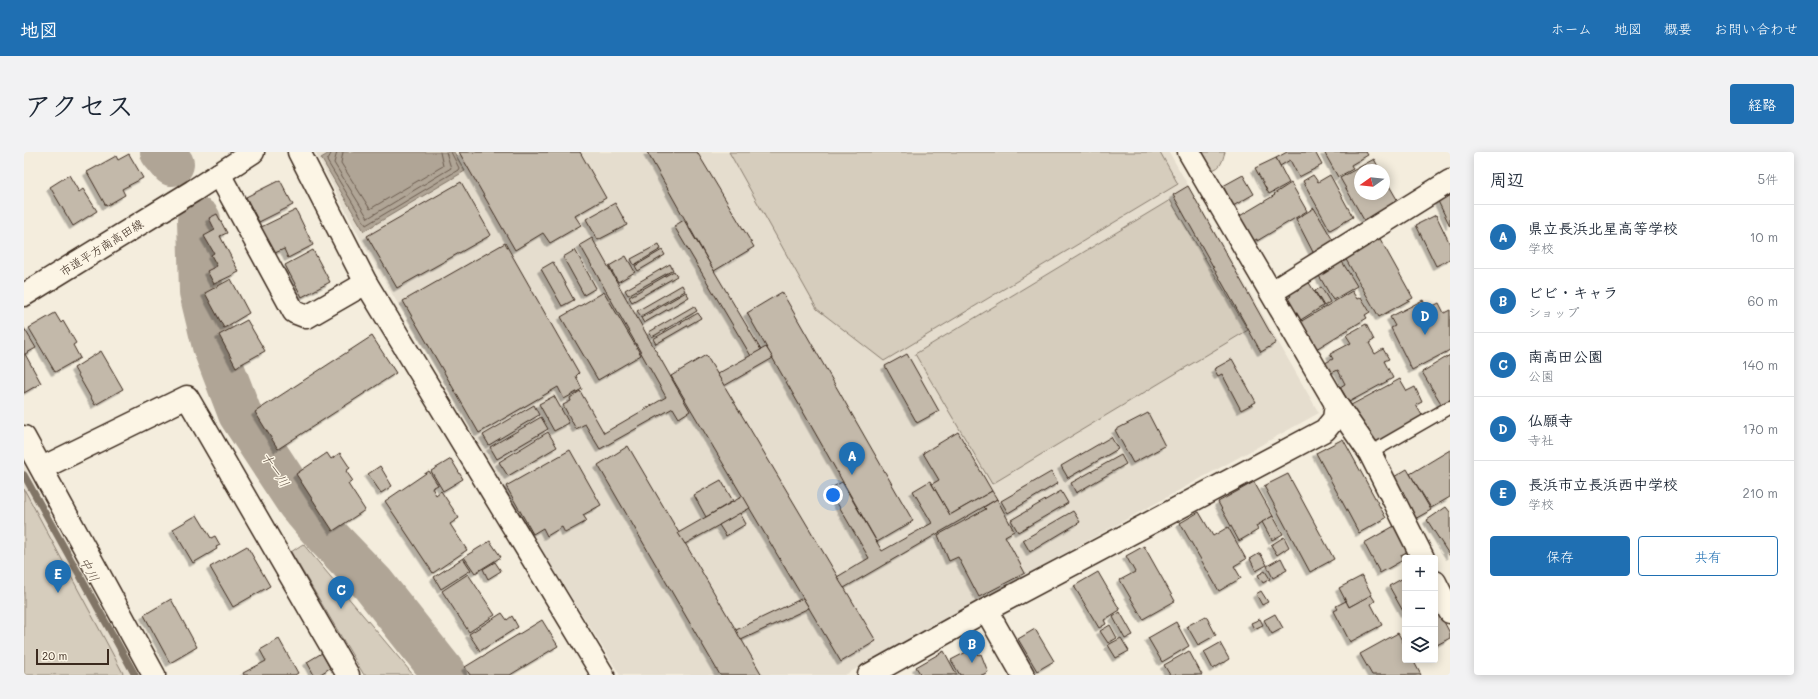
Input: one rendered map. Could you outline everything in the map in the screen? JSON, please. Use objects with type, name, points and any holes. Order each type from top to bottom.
[{"type":"street","name":"市道平方南高田線","points":[[24,295],[185,196],[253,152]]},
{"type":"street","points":[[298,152],[366,283],[603,675]]},
{"type":"street","points":[[1189,152],[1336,404],[1370,453],[1421,555]]},
{"type":"street","points":[[219,174],[294,312],[308,317],[366,283]]},
{"type":"street","points":[[1272,292],[1450,182]]},
{"type":"street","points":[[42,468],[187,397],[348,675]]},
{"type":"street","points":[[869,675],[986,610],[1325,430],[1334,419],[1336,404]]},
{"type":"street","points":[[24,437],[154,675]]},
{"type":"street","points":[[1441,585],[1450,612]]},
{"type":"street","points":[[986,610],[1023,675]]},
{"type":"lane","points":[[1370,453],[1450,407]]},
{"type":"shaded area","points":[[315,152],[1169,152],[1319,413],[845,675],[620,675],[533,536],[366,249]]},
{"type":"shaded area","points":[[729,152],[1160,152],[1178,184],[884,361],[817,309]]},
{"type":"shaded area","points":[[1201,152],[1225,152],[1219,166],[1211,170]]},
{"type":"shaded area","points":[[1170,200],[1248,330],[992,484],[915,354]]},
{"type":"shaded area","points":[[24,466],[48,511],[134,675],[24,675]]},
{"type":"shaded area","points":[[24,489],[124,675],[24,675]]},
{"type":"shaded area","points":[[303,544],[413,675],[364,675],[291,552]]},
{"type":"water","points":[[331,152],[454,152],[465,171],[364,231],[321,158]]},
{"type":"building","points":[[459,152],[580,152],[606,198],[575,216],[581,225],[550,243],[543,233],[515,250]]},
{"type":"building","points":[[647,152],[697,152],[754,247],[714,271]]},
{"type":"building","points":[[1287,152],[1315,152],[1322,165],[1299,177],[1290,160],[1280,166],[1276,158]]},
{"type":"building","points":[[1324,152],[1366,152],[1368,155],[1351,165],[1353,169],[1338,177]]},
{"type":"building","points":[[129,154],[143,178],[122,189],[125,195],[106,206],[87,172],[116,156],[118,160]]},
{"type":"building","points":[[1276,158],[1289,183],[1269,194],[1255,168]]},
{"type":"building","points":[[1374,159],[1377,164],[1365,164]]},
{"type":"building","points":[[1354,170],[1354,200],[1390,200],[1390,187],[1402,208],[1368,227],[1340,178]]},
{"type":"building","points":[[69,175],[79,192],[83,189],[97,211],[73,226],[50,187]]},
{"type":"building","points":[[1243,175],[1254,194],[1233,206],[1223,186]]},
{"type":"building","points":[[1313,175],[1318,182],[1330,175],[1353,217],[1330,230],[1303,181]]},
{"type":"building","points":[[280,180],[293,205],[259,222],[246,197]]},
{"type":"building","points":[[461,182],[491,235],[397,288],[367,236]]},
{"type":"building","points":[[1291,183],[1307,211],[1257,241],[1257,239],[1253,241],[1238,217],[1275,195],[1274,194]]},
{"type":"building","points":[[1188,186],[1276,343],[1261,352],[1173,195]]},
{"type":"building","points":[[1450,189],[1450,226],[1437,199]]},
{"type":"building","points":[[615,203],[627,225],[598,240],[586,219]]},
{"type":"building","points":[[1314,208],[1335,244],[1315,256],[1296,219]]},
{"type":"building","points":[[296,210],[313,245],[288,258],[284,249],[268,256],[255,230]]},
{"type":"building","points":[[217,214],[227,233],[220,236],[239,272],[214,284],[207,271],[217,266],[211,255],[214,253],[204,236],[215,230],[209,218]]},
{"type":"building","points":[[1436,215],[1450,244],[1450,259],[1436,266],[1416,225]]},
{"type":"building","points":[[684,220],[761,350],[751,356],[674,226]]},
{"type":"building","points":[[1379,237],[1413,298],[1379,317],[1344,256]]},
{"type":"building","points":[[592,238],[690,411],[679,418],[673,408],[600,449],[585,424],[576,429],[563,405],[571,401],[570,398],[580,391],[604,433],[666,397],[580,245]]},
{"type":"building","points":[[505,243],[579,373],[576,376],[582,389],[564,399],[558,387],[479,433],[403,301]]},
{"type":"building","points":[[659,244],[661,249],[634,265],[631,259]]},
{"type":"building","points":[[313,250],[330,282],[302,297],[285,265]]},
{"type":"building","points":[[575,250],[596,288],[584,295],[563,257]]},
{"type":"building","points":[[662,250],[665,255],[638,271],[635,266]]},
{"type":"building","points":[[626,256],[635,272],[618,282],[609,266]]},
{"type":"building","points":[[1341,260],[1357,286],[1333,300],[1318,274]]},
{"type":"building","points":[[553,262],[574,300],[562,306],[541,269]]},
{"type":"building","points":[[670,264],[673,270],[628,295],[625,290]]},
{"type":"building","points":[[674,271],[677,276],[632,302],[629,297]]},
{"type":"building","points":[[231,279],[249,313],[224,328],[205,293]]},
{"type":"building","points":[[1308,281],[1323,306],[1299,321],[1286,300],[1291,296],[1289,292]]},
{"type":"building","points":[[682,285],[685,291],[641,316],[637,311]]},
{"type":"building","points":[[1321,287],[1330,302],[1324,306],[1315,291]]},
{"type":"building","points":[[1352,291],[1357,299],[1361,297],[1370,312],[1365,315],[1367,318],[1316,349],[1300,322]]},
{"type":"building","points":[[604,292],[641,355],[598,380],[561,317]]},
{"type":"building","points":[[686,292],[689,297],[644,323],[641,318]]},
{"type":"building","points":[[782,292],[913,521],[877,542],[747,313]]},
{"type":"building","points":[[1423,300],[1427,309],[1439,303],[1444,313],[1450,310],[1450,350],[1412,370],[1391,328],[1395,326],[1390,317]]},
{"type":"building","points":[[694,306],[697,311],[652,337],[649,332]]},
{"type":"building","points":[[55,313],[61,323],[63,321],[76,343],[73,345],[80,358],[55,372],[29,328]]},
{"type":"building","points":[[698,313],[701,318],[656,344],[653,339]]},
{"type":"building","points":[[247,320],[265,351],[236,367],[219,335]]},
{"type":"building","points":[[1366,324],[1374,340],[1369,343],[1375,354],[1383,349],[1389,359],[1384,361],[1393,378],[1349,402],[1340,387],[1345,384],[1338,370],[1331,373],[1325,363],[1333,359],[1330,354],[1351,343],[1346,335]]},
{"type":"building","points":[[24,328],[36,348],[25,354],[41,383],[24,393]]},
{"type":"building","points":[[372,336],[396,373],[278,449],[255,412]]},
{"type":"building","points":[[766,347],[773,358],[724,386],[717,374]]},
{"type":"building","points":[[101,351],[123,389],[95,405],[74,368]]},
{"type":"building","points":[[907,354],[939,411],[917,423],[885,366]]},
{"type":"building","points":[[706,355],[876,641],[841,662],[671,376]]},
{"type":"building","points":[[1450,355],[1450,401],[1442,405],[1422,372]]},
{"type":"building","points":[[1232,359],[1256,402],[1241,410],[1222,374],[1218,376],[1214,369]]},
{"type":"building","points":[[1400,379],[1407,391],[1415,387],[1422,402],[1416,405],[1423,417],[1372,445],[1351,405]]},
{"type":"building","points":[[554,396],[569,423],[554,431],[539,404]]},
{"type":"building","points":[[534,405],[539,415],[489,445],[483,435]]},
{"type":"building","points":[[1148,413],[1165,446],[1133,463],[1115,430]]},
{"type":"building","points":[[541,417],[548,429],[497,459],[490,447]]},
{"type":"building","points":[[548,432],[557,447],[508,476],[499,462]]},
{"type":"building","points":[[958,432],[992,491],[950,515],[932,484],[939,480],[923,453]]},
{"type":"building","points":[[1111,437],[1118,449],[1068,478],[1061,466]]},
{"type":"building","points":[[1343,439],[1386,518],[1359,533],[1316,453]]},
{"type":"building","points":[[628,446],[762,675],[720,675],[598,465]]},
{"type":"building","points":[[570,450],[601,505],[583,515],[587,521],[565,533],[562,527],[547,536],[543,528],[533,534],[506,486]]},
{"type":"building","points":[[1450,450],[1450,497],[1431,508],[1410,474]]},
{"type":"building","points":[[327,453],[331,459],[340,453],[350,468],[346,471],[353,481],[348,484],[365,510],[333,531],[296,474]]},
{"type":"building","points":[[1121,455],[1126,464],[1076,493],[1071,483]]},
{"type":"building","points":[[451,459],[463,479],[443,491],[431,471]]},
{"type":"building","points":[[380,466],[392,486],[381,493],[368,474]]},
{"type":"building","points":[[1407,469],[1431,510],[1413,520],[1389,480]]},
{"type":"building","points":[[429,471],[438,485],[432,488],[436,495],[441,491],[459,518],[450,524],[467,550],[433,573],[385,501]]},
{"type":"building","points":[[1051,472],[1058,483],[1008,513],[1001,501]]},
{"type":"building","points":[[1288,474],[1334,559],[1310,572],[1264,486]]},
{"type":"building","points":[[721,480],[733,501],[706,517],[694,495]]},
{"type":"building","points":[[930,481],[950,515],[992,491],[997,499],[844,588],[837,577],[869,558],[829,489],[842,482],[882,551],[932,523],[913,491]]},
{"type":"building","points":[[1254,482],[1273,516],[1256,526],[1258,530],[1239,541],[1218,502]]},
{"type":"building","points":[[1061,491],[1068,503],[1018,532],[1011,520]]},
{"type":"building","points":[[743,496],[750,508],[685,544],[678,533]]},
{"type":"building","points":[[997,499],[1014,531],[1005,536],[1025,573],[979,597],[958,557],[949,561],[938,535],[986,509],[984,507]]},
{"type":"building","points":[[1446,507],[1450,512],[1450,556],[1427,520]]},
{"type":"building","points":[[1073,511],[1080,522],[1030,552],[1023,540]]},
{"type":"building","points":[[1199,512],[1213,536],[1228,527],[1246,559],[1234,566],[1241,578],[1219,591],[1180,523]]},
{"type":"building","points":[[740,513],[746,524],[726,536],[719,525]]},
{"type":"building","points":[[197,515],[211,538],[215,536],[220,545],[216,547],[217,549],[193,563],[173,529]]},
{"type":"building","points":[[1273,516],[1283,534],[1272,540],[1262,522]]},
{"type":"building","points":[[1396,525],[1410,550],[1401,555],[1402,561],[1380,573],[1364,543]]},
{"type":"building","points":[[1284,537],[1289,547],[1277,555],[1271,545]]},
{"type":"building","points":[[490,541],[501,557],[475,573],[464,557]]},
{"type":"building","points":[[247,546],[270,586],[233,607],[210,567]]},
{"type":"building","points":[[1144,546],[1175,601],[1143,619],[1120,580],[1135,572],[1126,556]]},
{"type":"building","points":[[1260,553],[1267,565],[1256,571],[1250,559]]},
{"type":"building","points":[[463,558],[471,570],[441,589],[434,577]]},
{"type":"building","points":[[1281,558],[1287,570],[1273,578],[1267,566]]},
{"type":"building","points":[[495,562],[501,571],[488,579],[483,569]]},
{"type":"building","points":[[1265,571],[1270,579],[1263,583],[1258,575]]},
{"type":"building","points":[[1098,572],[1120,610],[1104,620],[1106,624],[1099,628],[1074,586]]},
{"type":"building","points":[[468,574],[495,615],[469,632],[442,591]]},
{"type":"building","points":[[1362,576],[1372,595],[1349,607],[1339,588]]},
{"type":"building","points":[[1402,579],[1402,609],[1389,586]]},
{"type":"building","points":[[1261,591],[1268,602],[1262,605],[1256,594]]},
{"type":"building","points":[[1371,595],[1375,601],[1371,604],[1382,625],[1350,642],[1334,611],[1338,609],[1336,606],[1346,601],[1349,607]]},
{"type":"building","points":[[803,598],[809,608],[741,640],[736,630]]},
{"type":"building","points":[[171,599],[197,647],[170,663],[144,615]]},
{"type":"building","points":[[1438,611],[1450,633],[1450,638],[1438,644]]},
{"type":"building","points":[[1120,612],[1133,635],[1125,639],[1113,617]]},
{"type":"building","points":[[502,613],[507,620],[512,616],[518,627],[480,651],[469,634]]},
{"type":"building","points":[[1275,614],[1283,628],[1272,634],[1264,620]]},
{"type":"building","points":[[1206,616],[1216,635],[1198,645],[1187,626]]},
{"type":"building","points":[[1260,619],[1263,625],[1254,629],[1251,623]]},
{"type":"building","points":[[542,620],[558,646],[510,675],[470,675],[465,667]]},
{"type":"building","points":[[1176,622],[1189,646],[1162,662],[1148,638]]},
{"type":"building","points":[[1110,625],[1117,638],[1108,643],[1100,631]]},
{"type":"building","points":[[1035,629],[1054,661],[1037,671],[1018,639]]},
{"type":"building","points":[[1398,633],[1402,640],[1402,663],[1415,663],[1421,675],[1372,675],[1360,654]]},
{"type":"building","points":[[1121,638],[1129,651],[1116,658],[1108,645]]},
{"type":"building","points":[[279,639],[298,673],[295,675],[244,675],[243,673],[266,661],[260,650]]},
{"type":"building","points":[[1220,643],[1229,659],[1213,669],[1204,652]]},
{"type":"building","points":[[974,648],[979,655],[981,654],[988,672],[982,675],[960,675],[951,660]]},
{"type":"building","points":[[944,651],[957,675],[921,675],[916,667]]},
{"type":"building","points":[[1189,651],[1202,675],[1170,675],[1164,665]]},
{"type":"building","points":[[322,653],[330,668],[319,675],[314,675],[307,662]]},
{"type":"waterway","name":"十一川","points":[[162,152],[172,164]]},
{"type":"waterway","name":"十一川","points":[[199,220],[201,292],[214,346],[240,414],[298,502],[326,535],[373,584],[445,675]]},
{"type":"waterway","name":"中川","points":[[24,475],[135,675]]},
{"type":"place","name":"仏願寺","points":[[1425,335]]},
{"type":"place","name":"県立長浜北星高等学校","points":[[852,475]]},
{"type":"place","name":"長浜市立長浜西中学校","points":[[58,593]]},
{"type":"place","name":"南高田公園","points":[[341,609]]},
{"type":"place","name":"ビビ・キャラ","points":[[972,663]]}]
